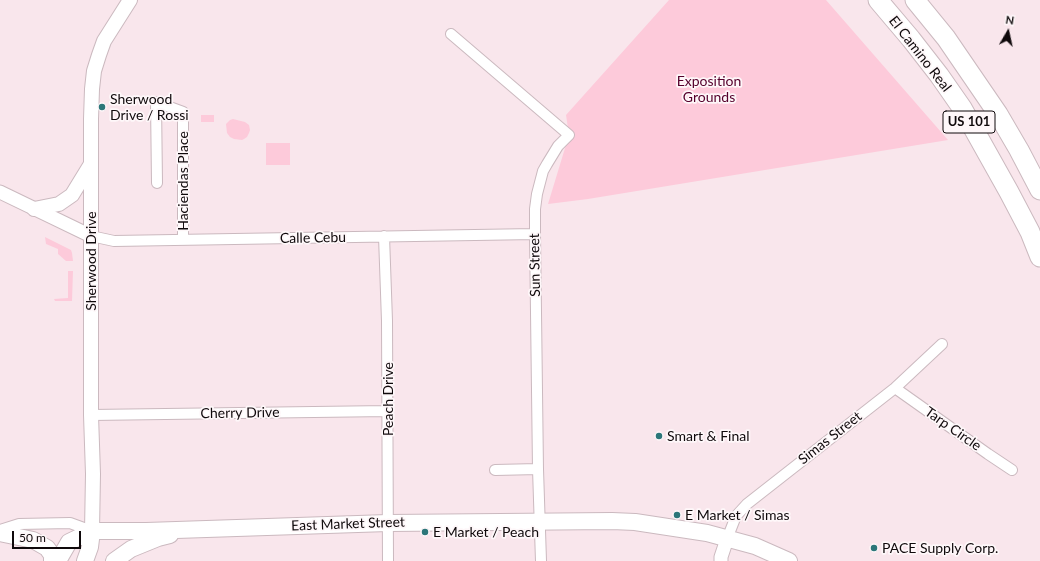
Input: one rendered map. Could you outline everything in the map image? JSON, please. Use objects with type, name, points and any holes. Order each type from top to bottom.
[{"type":"highway","name":"El Camino Real","points":[[878,0],[911,39],[962,108],[1023,218],[1040,257]]},
{"type":"highway","name":"El Camino Real","points":[[915,0],[946,38],[998,114],[1040,190]]},
{"type":"main road","name":"Sherwood Drive","points":[[92,531],[92,89],[94,72],[104,41],[130,0]]},
{"type":"main road","points":[[34,209],[59,204],[72,195],[91,164]]},
{"type":"main road","name":"East Market Street","points":[[92,531],[388,523],[539,521],[635,522],[707,533],[727,538],[755,546],[788,561]]},
{"type":"main road","points":[[114,561],[132,549],[158,538],[196,529]]},
{"type":"main road","points":[[58,561],[69,542],[92,531]]},
{"type":"main road","points":[[85,561],[90,548],[92,531]]},
{"type":"main road","points":[[0,532],[34,540],[47,548],[52,555],[52,561]]},
{"type":"street","name":"Sun Street","points":[[451,34],[570,135],[558,146],[547,164],[538,187],[536,202],[535,234],[538,469],[541,561]]},
{"type":"street","name":"Haciendas Place","points":[[157,183],[156,102],[183,112],[183,240]]},
{"type":"street","points":[[0,192],[91,236]]},
{"type":"street","name":"Calle Cebu","points":[[91,236],[114,242],[535,234]]},
{"type":"street","name":"Peach Drive","points":[[384,236],[387,322],[388,561]]},
{"type":"street","name":"Simas Street","points":[[727,538],[736,516],[748,504],[895,388],[942,344]]},
{"type":"street","name":"Tarp Circle","points":[[895,388],[1012,470]]},
{"type":"street","name":"Cherry Drive","points":[[91,415],[388,411]]},
{"type":"street","points":[[495,470],[538,469]]},
{"type":"street","name":"East Market Street","points":[[0,532],[19,524],[70,523],[92,531]]},
{"type":"street","points":[[721,561],[727,538]]},
{"type":"green space","name":"Exposition Grounds","points":[[669,0],[826,0],[948,140],[588,199],[548,204],[569,135],[566,115]]},
{"type":"green space","points":[[201,115],[214,115],[214,122],[201,122]]},
{"type":"green space","points":[[233,119],[245,122],[249,125],[249,133],[247,137],[242,140],[234,139],[227,133],[226,124]]},
{"type":"green space","points":[[266,143],[290,143],[290,165],[266,165]]},
{"type":"green space","points":[[45,237],[71,250],[73,261],[66,261],[58,254],[58,249],[46,244]]},
{"type":"green space","points":[[68,271],[73,271],[72,301],[55,301],[54,299],[68,298]]},
{"type":"place","name":"Sherwood Drive / Rossi","points":[[102,107]]},
{"type":"place","name":"Smart & Final","points":[[659,436]]},
{"type":"place","name":"E Market / Simas","points":[[677,515]]},
{"type":"place","name":"E Market / Peach","points":[[425,532]]},
{"type":"place","name":"PACE Supply Corp.","points":[[874,548]]}]
